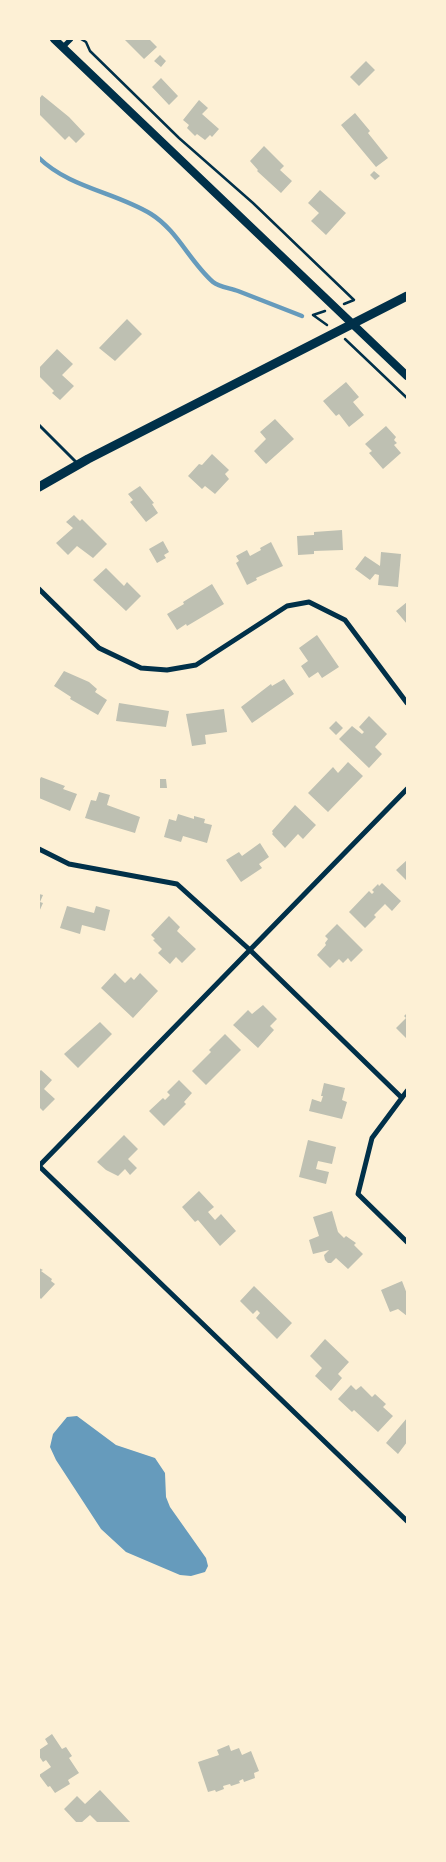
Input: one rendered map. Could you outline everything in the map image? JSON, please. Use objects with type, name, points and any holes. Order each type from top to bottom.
[{"type":"main road","points":[[39,487],[78,464],[407,296]]},
{"type":"street","points":[[54,39],[407,376]]},
{"type":"street","points":[[62,47],[71,39]]},
{"type":"street","points":[[39,589],[99,648],[141,668],[167,670],[196,665],[287,606],[309,602],[345,620],[407,704]]},
{"type":"street","points":[[407,789],[39,1166],[407,1521]]},
{"type":"street","points":[[39,849],[69,864],[177,884],[250,950],[401,1097]]},
{"type":"street","points":[[407,1090],[372,1138],[358,1194],[407,1242]]},
{"type":"lane","points":[[39,425],[78,464]]},
{"type":"path","points":[[81,39],[86,42],[90,51],[179,138],[253,203],[354,300]]},
{"type":"path","points":[[352,347],[407,398]]},
{"type":"water","points":[[77,1416],[116,1445],[155,1458],[165,1473],[166,1497],[170,1507],[206,1558],[208,1566],[205,1572],[191,1576],[180,1575],[126,1552],[101,1529],[56,1460],[50,1447],[53,1434],[67,1417]]},
{"type":"building","points":[[124,39],[149,39],[157,47],[144,59]]},
{"type":"building","points":[[160,55],[166,61],[161,67],[154,61]]},
{"type":"building","points":[[366,61],[375,70],[359,86],[350,77]]},
{"type":"building","points":[[161,78],[178,96],[169,105],[152,87]]},
{"type":"building","points":[[42,95],[69,117],[85,134],[76,143],[69,136],[65,140],[39,114],[39,99]]},
{"type":"building","points":[[199,100],[208,108],[202,114],[219,129],[212,137],[210,135],[205,140],[197,134],[195,136],[187,128],[189,125],[183,120]]},
{"type":"building","points":[[355,113],[388,158],[376,167],[341,125]]},
{"type":"building","points":[[264,146],[284,166],[280,170],[292,181],[281,193],[257,171],[250,161]]},
{"type":"building","points":[[374,171],[380,176],[375,180],[370,175]]},
{"type":"building","points":[[320,190],[346,213],[326,235],[311,221],[319,213],[308,203]]},
{"type":"building","points":[[127,319],[142,334],[115,361],[99,348]]},
{"type":"building","points":[[57,349],[73,364],[62,375],[74,386],[60,400],[39,376],[39,368]]},
{"type":"building","points":[[346,382],[359,397],[353,402],[364,415],[349,427],[339,414],[336,416],[323,401]]},
{"type":"building","points":[[275,419],[294,439],[266,464],[254,451],[266,439],[260,432]]},
{"type":"building","points":[[386,426],[396,437],[394,440],[397,443],[394,445],[401,453],[383,469],[369,453],[372,451],[365,444]]},
{"type":"building","points":[[212,454],[229,470],[225,474],[229,479],[215,494],[205,486],[202,489],[188,476]]},
{"type":"building","points":[[140,486],[154,503],[152,504],[158,513],[146,522],[130,502],[133,500],[128,494]]},
{"type":"building","points":[[74,515],[80,521],[82,519],[107,544],[93,558],[77,546],[68,555],[56,543],[73,528],[66,522]]},
{"type":"building","points":[[342,530],[343,550],[314,551],[314,554],[298,555],[297,536],[314,535],[314,532]]},
{"type":"building","points":[[163,541],[169,552],[164,555],[166,558],[157,563],[149,549]]},
{"type":"building","points":[[271,542],[283,566],[256,578],[257,580],[247,585],[236,563],[239,561],[236,556],[247,550],[250,556]]},
{"type":"building","points":[[381,552],[401,554],[398,587],[378,585],[379,575],[375,574],[370,580],[355,569],[365,556],[380,566]]},
{"type":"building","points":[[106,568],[124,586],[127,582],[141,596],[126,611],[93,580]]},
{"type":"building","points":[[212,584],[224,604],[177,630],[167,614]]},
{"type":"building","points":[[407,602],[407,624],[396,611]]},
{"type":"building","points":[[317,635],[339,667],[322,678],[318,672],[309,678],[301,666],[308,661],[299,648]]},
{"type":"building","points":[[64,671],[89,682],[97,689],[95,692],[107,700],[98,715],[70,699],[71,697],[54,686]]},
{"type":"building","points":[[284,679],[294,694],[252,723],[241,707],[271,684],[272,686]]},
{"type":"building","points":[[119,703],[169,711],[166,727],[116,721]]},
{"type":"building","points":[[224,709],[227,732],[205,735],[206,744],[192,746],[186,714]]},
{"type":"building","points":[[369,716],[387,734],[375,747],[382,754],[369,768],[339,739],[352,726],[362,734],[364,732],[359,727]]},
{"type":"building","points":[[336,721],[343,728],[336,735],[329,728]]},
{"type":"building","points":[[348,762],[363,776],[328,812],[308,793],[333,767],[338,773]]},
{"type":"building","points":[[41,777],[65,786],[63,789],[77,794],[70,811],[39,798],[39,779]]},
{"type":"building","points":[[160,779],[166,779],[167,788],[160,788]]},
{"type":"building","points":[[99,792],[110,795],[107,805],[140,817],[135,833],[85,818],[91,800],[96,801]]},
{"type":"building","points":[[295,805],[316,825],[303,839],[298,834],[285,848],[272,834],[272,831]]},
{"type":"building","points":[[178,814],[194,819],[194,816],[205,819],[204,823],[212,825],[207,843],[183,836],[181,842],[164,837],[169,819],[176,821]]},
{"type":"building","points":[[260,843],[269,857],[259,864],[262,868],[241,882],[226,860],[239,852],[242,856]]},
{"type":"building","points":[[407,860],[407,881],[396,870]]},
{"type":"building","points":[[382,883],[401,901],[392,911],[385,904],[365,928],[349,912],[369,891],[372,894],[374,892],[372,890]]},
{"type":"building","points":[[39,894],[43,895],[40,902],[43,903],[39,912]]},
{"type":"building","points":[[67,906],[94,913],[96,906],[110,910],[105,931],[82,925],[80,934],[60,928]]},
{"type":"building","points":[[169,916],[180,927],[177,931],[196,949],[182,963],[176,957],[170,964],[158,953],[162,949],[153,940],[155,939],[151,935]]},
{"type":"building","points":[[337,924],[363,950],[351,962],[348,958],[343,963],[339,959],[330,968],[317,955],[326,945],[325,943],[328,939],[325,936]]},
{"type":"building","points":[[115,973],[125,983],[131,977],[134,980],[140,973],[158,991],[133,1018],[101,988]]},
{"type":"building","points":[[263,1005],[277,1019],[270,1026],[274,1030],[258,1048],[233,1025],[248,1010],[252,1014]]},
{"type":"building","points":[[407,1013],[407,1039],[396,1028],[406,1018],[404,1016]]},
{"type":"building","points":[[100,1022],[112,1034],[78,1068],[64,1054]]},
{"type":"building","points":[[225,1034],[241,1050],[206,1085],[192,1071],[211,1052],[209,1050]]},
{"type":"building","points":[[41,1070],[52,1080],[44,1089],[55,1099],[43,1111],[39,1107],[39,1072]]},
{"type":"building","points":[[179,1080],[192,1093],[184,1102],[186,1104],[164,1126],[149,1111],[163,1098],[165,1100],[170,1095],[167,1092]]},
{"type":"building","points":[[324,1083],[345,1088],[342,1100],[347,1102],[342,1119],[309,1111],[312,1099],[321,1102]]},
{"type":"building","points":[[124,1135],[138,1149],[128,1159],[137,1168],[130,1175],[125,1169],[118,1176],[106,1170],[97,1162]]},
{"type":"building","points":[[308,1140],[336,1147],[332,1164],[318,1161],[316,1169],[329,1172],[326,1184],[299,1177]]},
{"type":"building","points":[[199,1191],[214,1207],[208,1212],[215,1220],[221,1214],[236,1231],[220,1246],[198,1220],[195,1222],[182,1207]]},
{"type":"building","points":[[332,1211],[338,1232],[344,1238],[346,1236],[356,1243],[354,1245],[363,1254],[348,1269],[336,1258],[331,1263],[325,1260],[324,1255],[329,1250],[313,1254],[309,1240],[319,1236],[313,1217]]},
{"type":"building","points":[[39,1268],[55,1284],[41,1299],[39,1297]]},
{"type":"building","points":[[402,1281],[407,1294],[407,1316],[398,1309],[390,1312],[381,1290]]},
{"type":"building","points":[[254,1286],[292,1323],[277,1339],[256,1318],[260,1313],[257,1310],[253,1314],[240,1301]]},
{"type":"building","points":[[325,1339],[349,1362],[338,1374],[342,1378],[331,1391],[315,1376],[322,1368],[310,1356]]},
{"type":"building","points":[[351,1385],[356,1390],[361,1386],[372,1397],[375,1394],[386,1404],[383,1407],[393,1416],[378,1432],[354,1410],[352,1412],[338,1399]]},
{"type":"building","points":[[407,1418],[407,1442],[398,1454],[386,1443]]},
{"type":"building","points":[[52,1734],[62,1749],[66,1747],[72,1756],[69,1758],[79,1773],[68,1780],[70,1784],[55,1793],[39,1775],[51,1767],[46,1760],[43,1762],[39,1756],[39,1750],[48,1744],[45,1739]]},
{"type":"building","points":[[229,1745],[231,1751],[239,1748],[242,1755],[251,1751],[259,1771],[254,1773],[255,1778],[244,1782],[243,1779],[239,1781],[240,1783],[223,1786],[224,1789],[216,1792],[215,1790],[208,1792],[198,1762],[219,1755],[217,1750]]},
{"type":"building","points":[[100,1790],[131,1823],[98,1823],[90,1815],[81,1823],[77,1823],[64,1809],[77,1796],[85,1804]]},
{"type":"waterway","points":[[39,158],[65,176],[151,214],[176,237],[197,265],[215,284],[302,316]]}]
